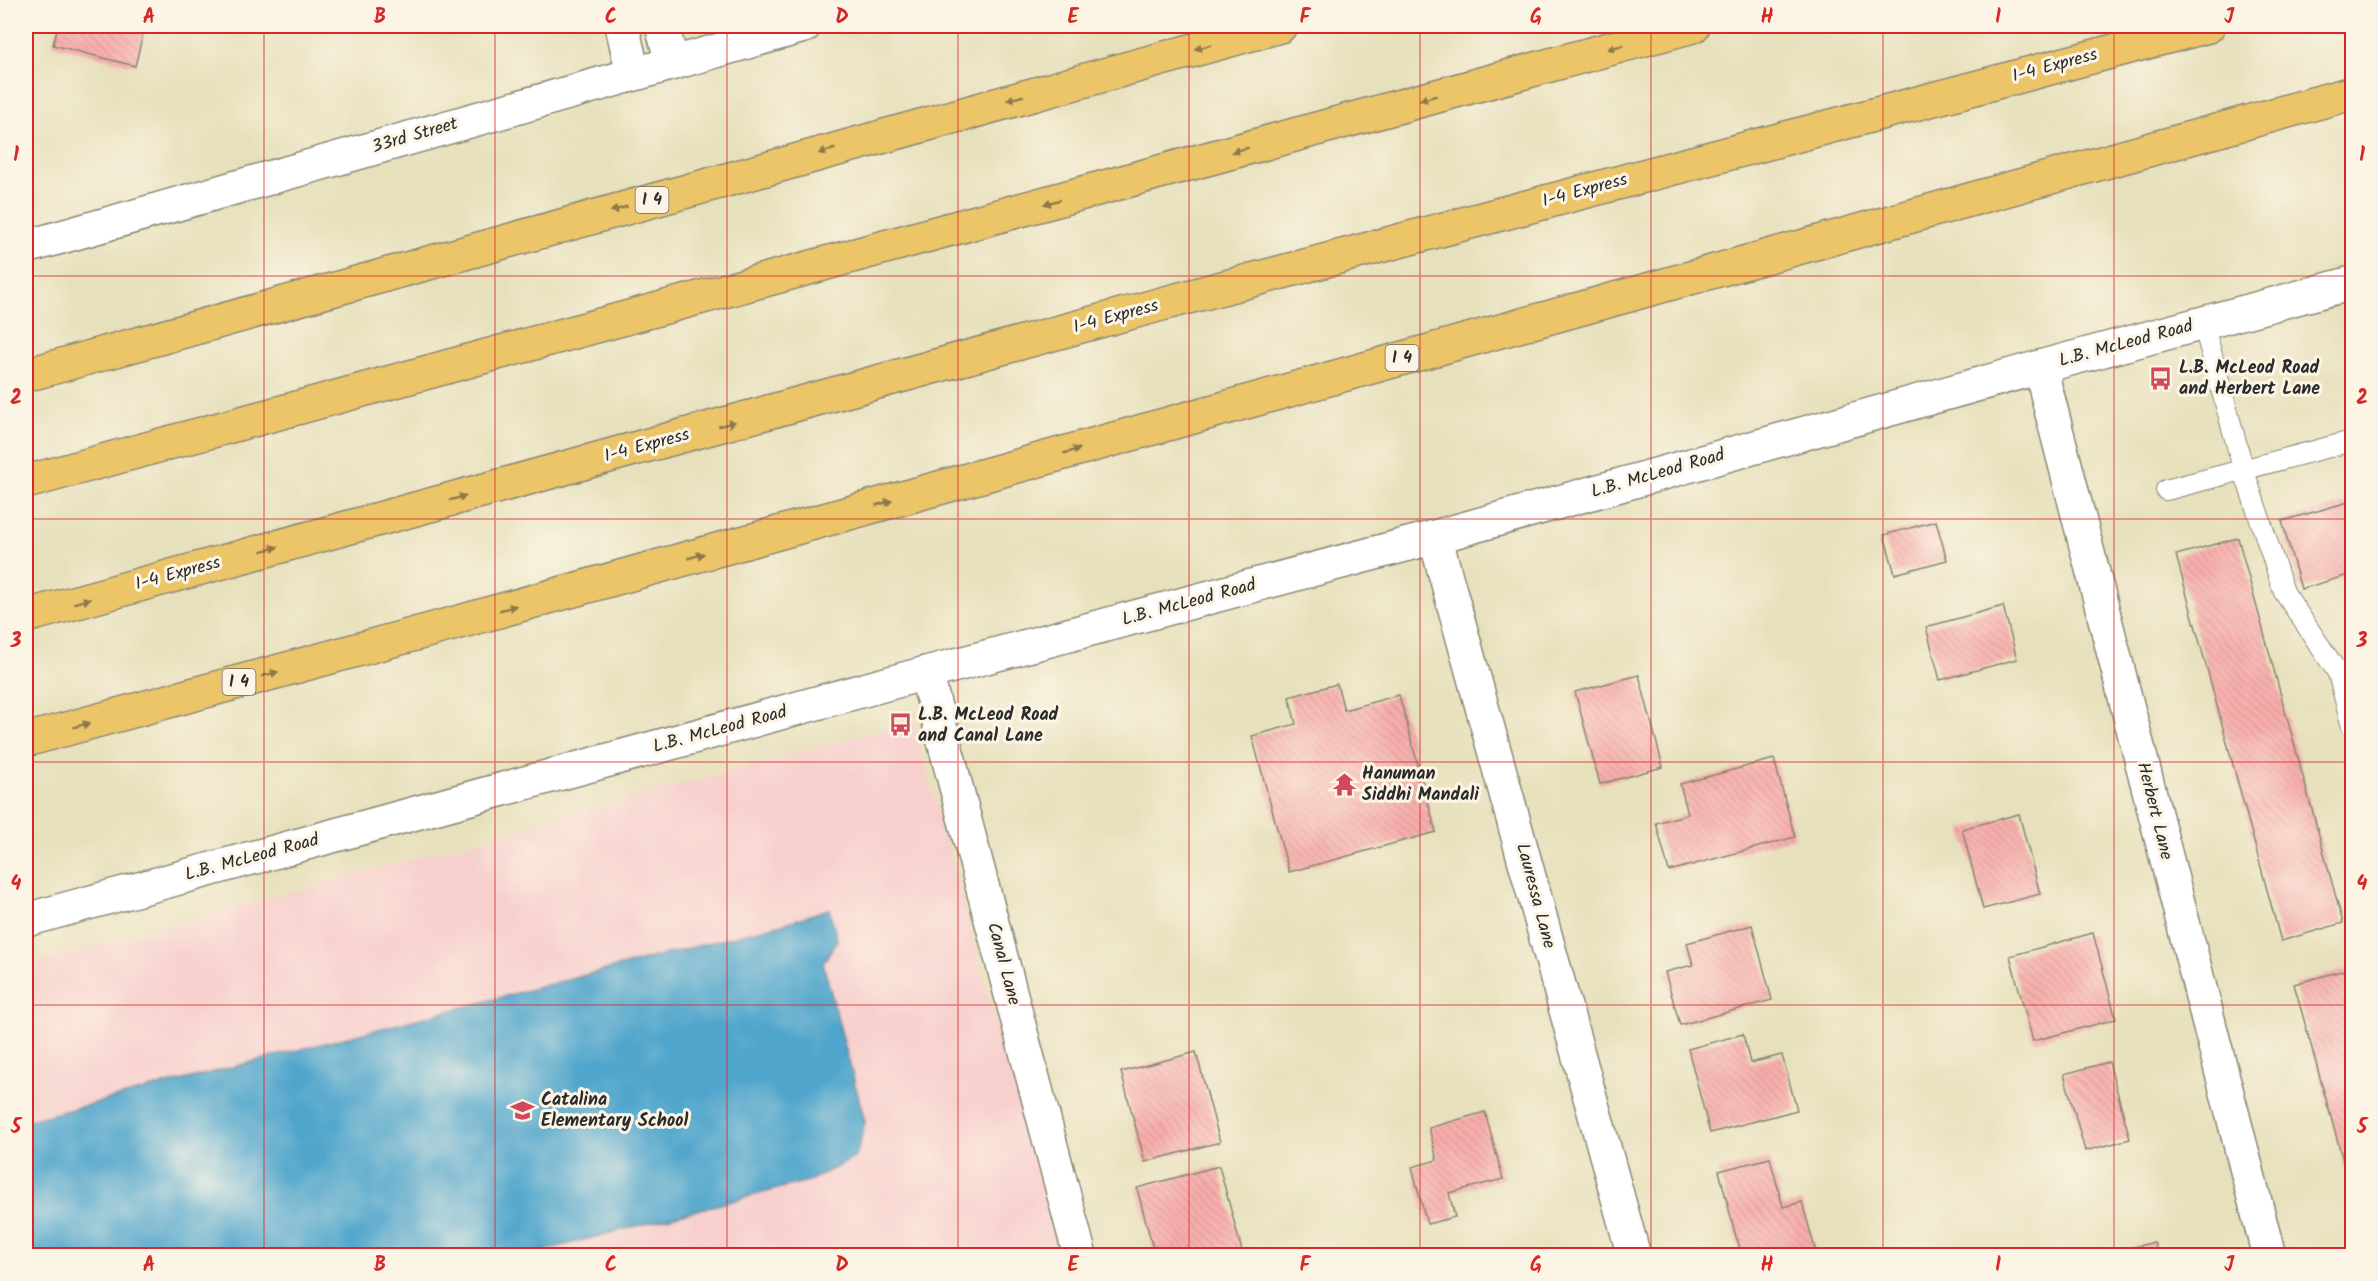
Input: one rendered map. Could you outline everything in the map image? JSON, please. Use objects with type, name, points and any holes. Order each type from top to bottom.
[{"type":"highway","name":"I 4","points":[[26,375],[1280,26]]},
{"type":"highway","points":[[26,482],[1693,26]]},
{"type":"highway","name":"I-4 Express","points":[[26,616],[1169,302],[2208,26]]},
{"type":"highway","name":"I 4","points":[[26,740],[464,621],[2352,93]]},
{"type":"street","points":[[622,26],[633,73]]},
{"type":"street","points":[[662,26],[672,62]]},
{"type":"street","name":"33rd Street","points":[[26,247],[804,26]]},
{"type":"street","name":"L.B. McLeod Road","points":[[26,920],[926,673],[1435,537],[2040,367],[2352,283]]},
{"type":"street","name":"Herbert Lane","points":[[2040,367],[2269,1256]]},
{"type":"street","name":"Lauressa Lane","points":[[1435,537],[1634,1256]]},
{"type":"street","name":"Canal Lane","points":[[926,673],[1080,1256]]},
{"type":"lane","points":[[2203,323],[2244,471],[2284,592],[2338,673],[2352,727]]},
{"type":"lane","points":[[2166,490],[2352,441]]},
{"type":"shaded area","name":"Catalina Elementary School","points":[[913,721],[1060,1255],[26,1256],[26,965]]},
{"type":"water","points":[[829,909],[837,940],[823,963],[865,1122],[856,1157],[811,1180],[527,1255],[26,1255],[26,1121],[782,924]]},
{"type":"building","points":[[58,26],[145,26],[135,66],[53,45]]},
{"type":"building","points":[[2352,501],[2352,574],[2301,589],[2282,521]]},
{"type":"building","points":[[1936,521],[1947,560],[1895,574],[1884,535]]},
{"type":"building","points":[[2238,538],[2343,923],[2281,941],[2176,555]]},
{"type":"building","points":[[2003,606],[2017,659],[1940,680],[1926,627]]},
{"type":"building","points":[[1639,675],[1663,767],[1600,784],[1575,692]]},
{"type":"building","name":"Hanuman Siddhi Mandali","points":[[1337,684],[1344,710],[1399,695],[1436,832],[1289,872],[1252,736],[1296,724],[1289,697]]},
{"type":"building","points":[[1774,759],[1795,837],[1669,871],[1656,823],[1688,814],[1680,784]]},
{"type":"building","points":[[2019,814],[2040,894],[1983,909],[1962,829]]},
{"type":"building","points":[[1752,925],[1772,1000],[1680,1025],[1665,972],[1693,965],[1687,943]]},
{"type":"building","points":[[2093,933],[2116,1019],[2033,1041],[2010,956]]},
{"type":"building","points":[[2352,968],[2352,1193],[2294,984]]},
{"type":"building","points":[[1743,1034],[1750,1063],[1782,1055],[1797,1110],[1710,1133],[1688,1049]]},
{"type":"building","points":[[1196,1052],[1220,1142],[1145,1162],[1121,1072]]},
{"type":"building","points":[[2109,1062],[2130,1139],[2085,1151],[2064,1074]]},
{"type":"building","points":[[1485,1112],[1503,1179],[1449,1193],[1455,1217],[1427,1224],[1412,1167],[1437,1160],[1429,1128]]},
{"type":"building","points":[[1770,1158],[1783,1207],[1802,1202],[1817,1256],[1741,1256],[1719,1171]]},
{"type":"building","points":[[1219,1166],[1242,1251],[1227,1256],[1155,1256],[1137,1188]]},
{"type":"building","points":[[2154,1242],[2158,1256],[2105,1255]]},
{"type":"place","name":"L.B. McLeod Road and Herbert Lane","points":[[2161,378]]},
{"type":"place","name":"L.B. McLeod Road and Canal Lane","points":[[900,725]]},
{"type":"place","name":"Hanuman Siddhi Mandali","points":[[1344,784]]},
{"type":"place","name":"Catalina Elementary School","points":[[523,1110]]}]
